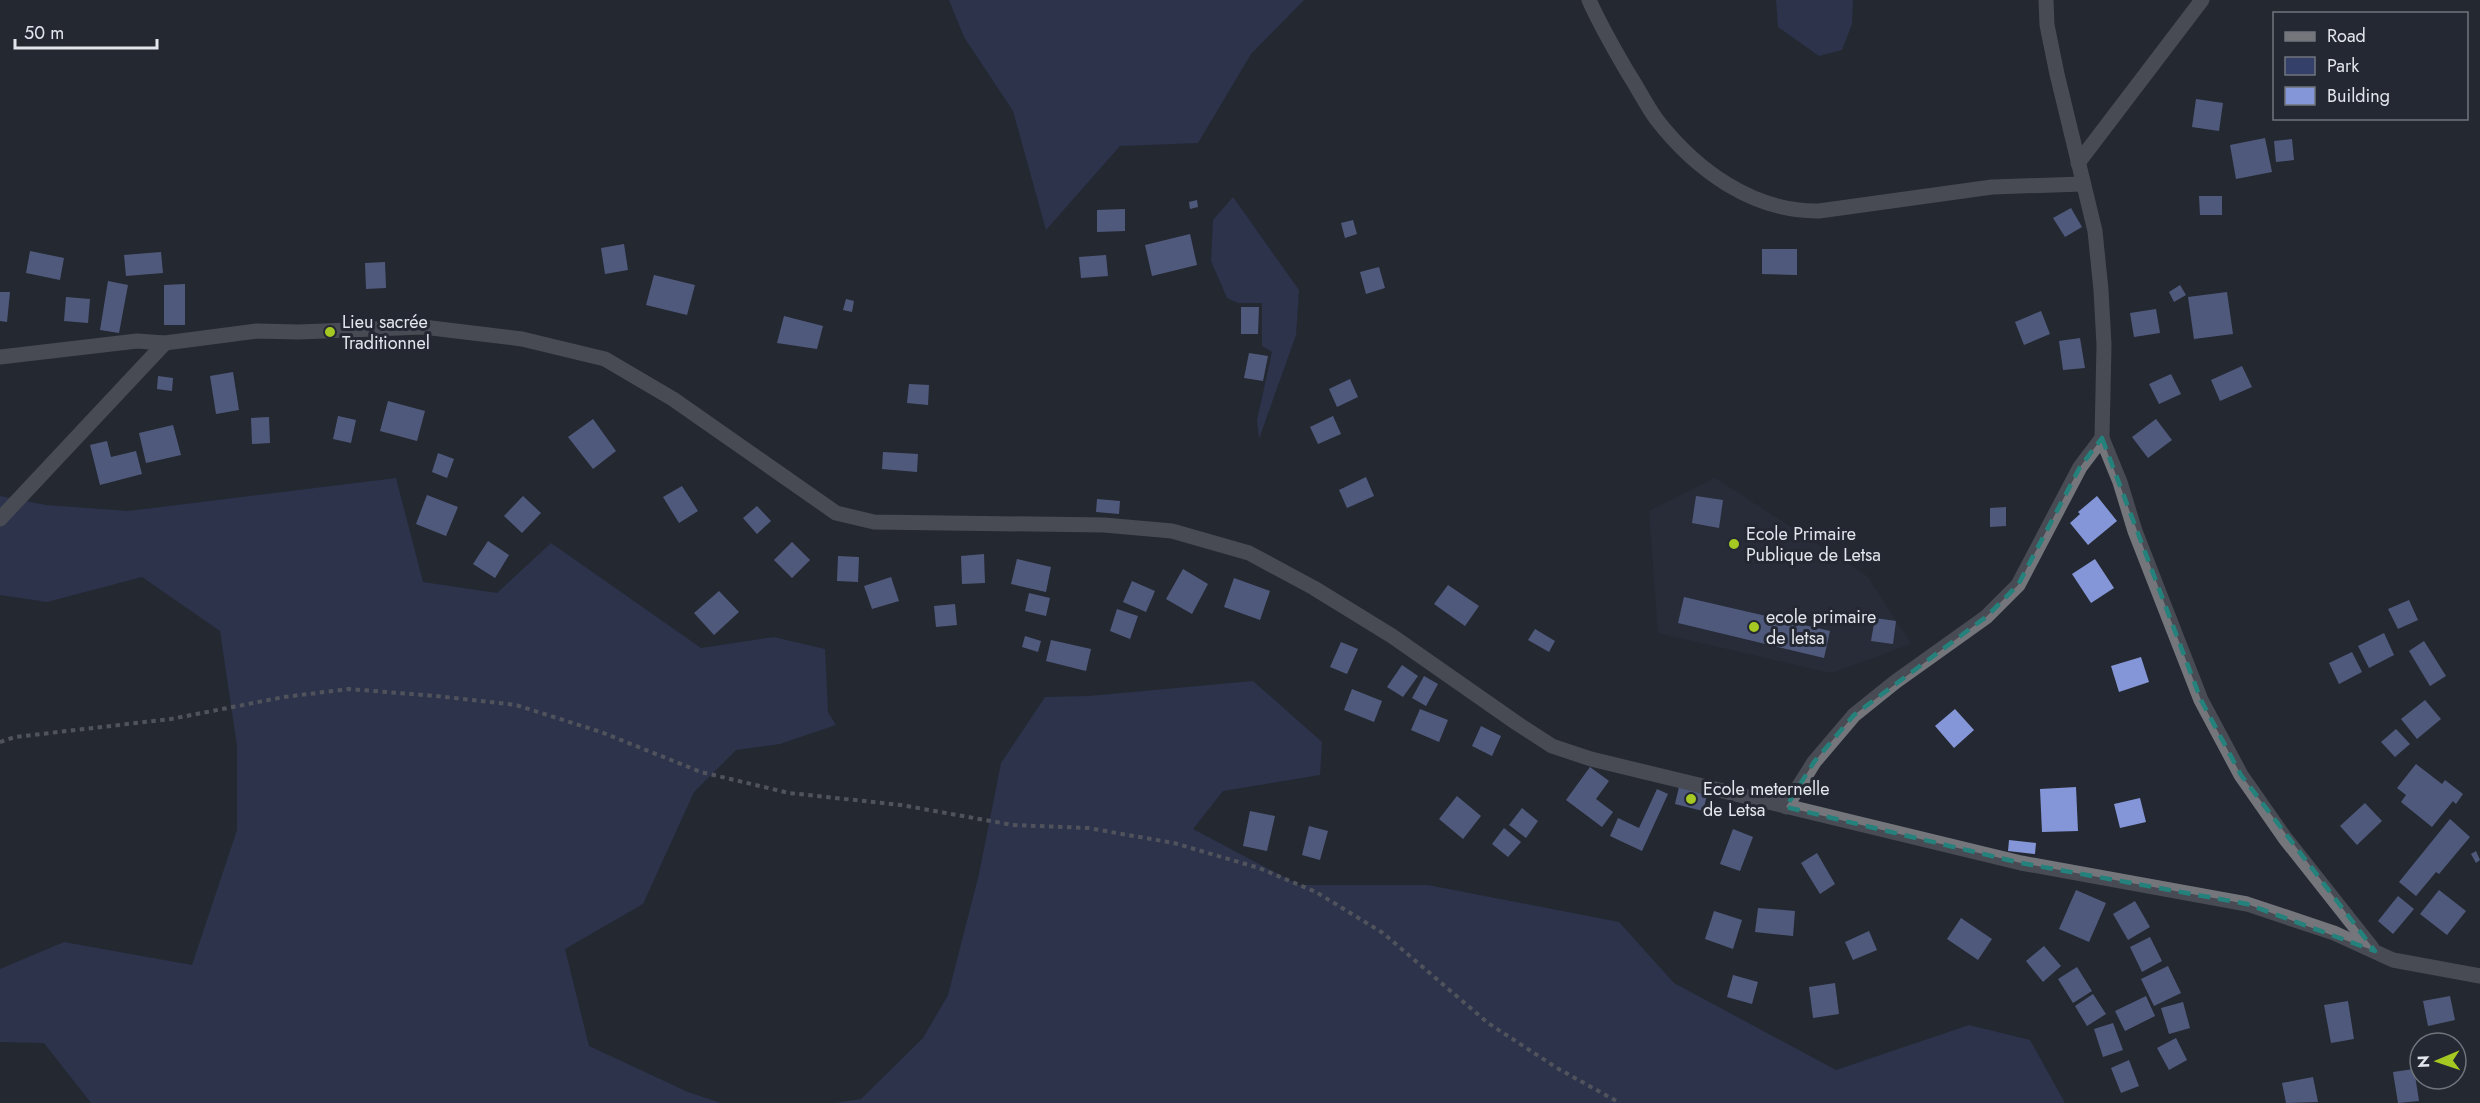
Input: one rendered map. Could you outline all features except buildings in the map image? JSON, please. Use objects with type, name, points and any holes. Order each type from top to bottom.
[{"type":"street","points":[[1589,0],[1599,24],[1655,118],[1682,150],[1728,185],[1770,206],[1795,212],[1819,211],[1992,187],[2083,184]]},
{"type":"street","points":[[2046,0],[2047,25],[2095,231],[2104,345],[2102,438],[2120,482],[2135,531],[2201,700],[2236,766],[2285,838],[2375,951]]},
{"type":"street","points":[[2078,163],[2202,0]]},
{"type":"street","points":[[0,357],[137,341],[165,343],[257,331],[299,332],[423,327],[522,339],[605,359],[673,399],[836,513],[874,522],[1104,525],[1172,531],[1249,553],[1314,588],[1392,636],[1552,746],[1591,759],[2021,863],[2247,904],[2334,933],[2393,960],[2480,976]]},
{"type":"street","points":[[0,519],[165,343]]},
{"type":"street","points":[[1786,807],[1814,762],[1854,715],[1895,682],[1986,617],[2018,585],[2080,467],[2102,438]]},
{"type":"path","points":[[0,742],[15,737],[171,719],[284,697],[350,689],[436,696],[516,705],[601,732],[701,772],[789,793],[901,805],[1013,825],[1088,828],[1174,843],[1259,868],[1316,892],[1383,933],[1488,1023],[1557,1068],[1620,1103]]},
{"type":"highlighted area","points":[[2102,438],[2201,700],[2241,775],[2375,951],[2247,904],[2021,863],[1786,807],[1814,762],[1854,715],[1986,617],[2018,585],[2080,467]]},
{"type":"shaded area","name":"Ecole Primaire Publique de Letsa","points":[[1715,478],[1867,576],[1911,644],[1831,673],[1658,633],[1649,511]]},
{"type":"green space","points":[[949,0],[1304,0],[1251,54],[1198,143],[1120,146],[1046,230],[1013,111],[964,37]]},
{"type":"green space","points":[[1776,0],[1853,0],[1852,24],[1842,50],[1819,56],[1778,27]]},
{"type":"green space","points":[[1233,197],[1299,290],[1296,335],[1259,439],[1257,420],[1272,352],[1262,346],[1262,303],[1238,303],[1227,298],[1211,261],[1213,220]]},
{"type":"green space","points":[[396,478],[423,582],[497,593],[551,543],[701,648],[774,637],[825,649],[828,712],[836,725],[780,744],[736,750],[694,792],[643,904],[565,949],[589,1046],[688,1092],[721,1103],[91,1103],[44,1043],[0,1042],[0,969],[64,942],[192,965],[237,830],[237,746],[220,631],[142,577],[47,602],[0,595],[0,496],[46,505],[128,511]]},
{"type":"green space","points":[[1253,681],[1322,742],[1320,775],[1223,791],[1193,829],[1299,885],[1428,885],[1619,922],[1674,983],[1836,1070],[1969,1025],[2030,1040],[2065,1103],[834,1103],[861,1099],[923,1038],[948,995],[979,874],[1001,763],[1045,697],[1089,696]]},
{"type":"place","name":"Lieu sacrée Traditionnel","points":[[330,332]]},
{"type":"place","name":"Ecole Primaire Publique de Letsa","points":[[1734,544]]},
{"type":"place","name":"ecole primaire de letsa","points":[[1754,627]]},
{"type":"place","name":"Ecole meternelle de Letsa","points":[[1691,799]]}]
